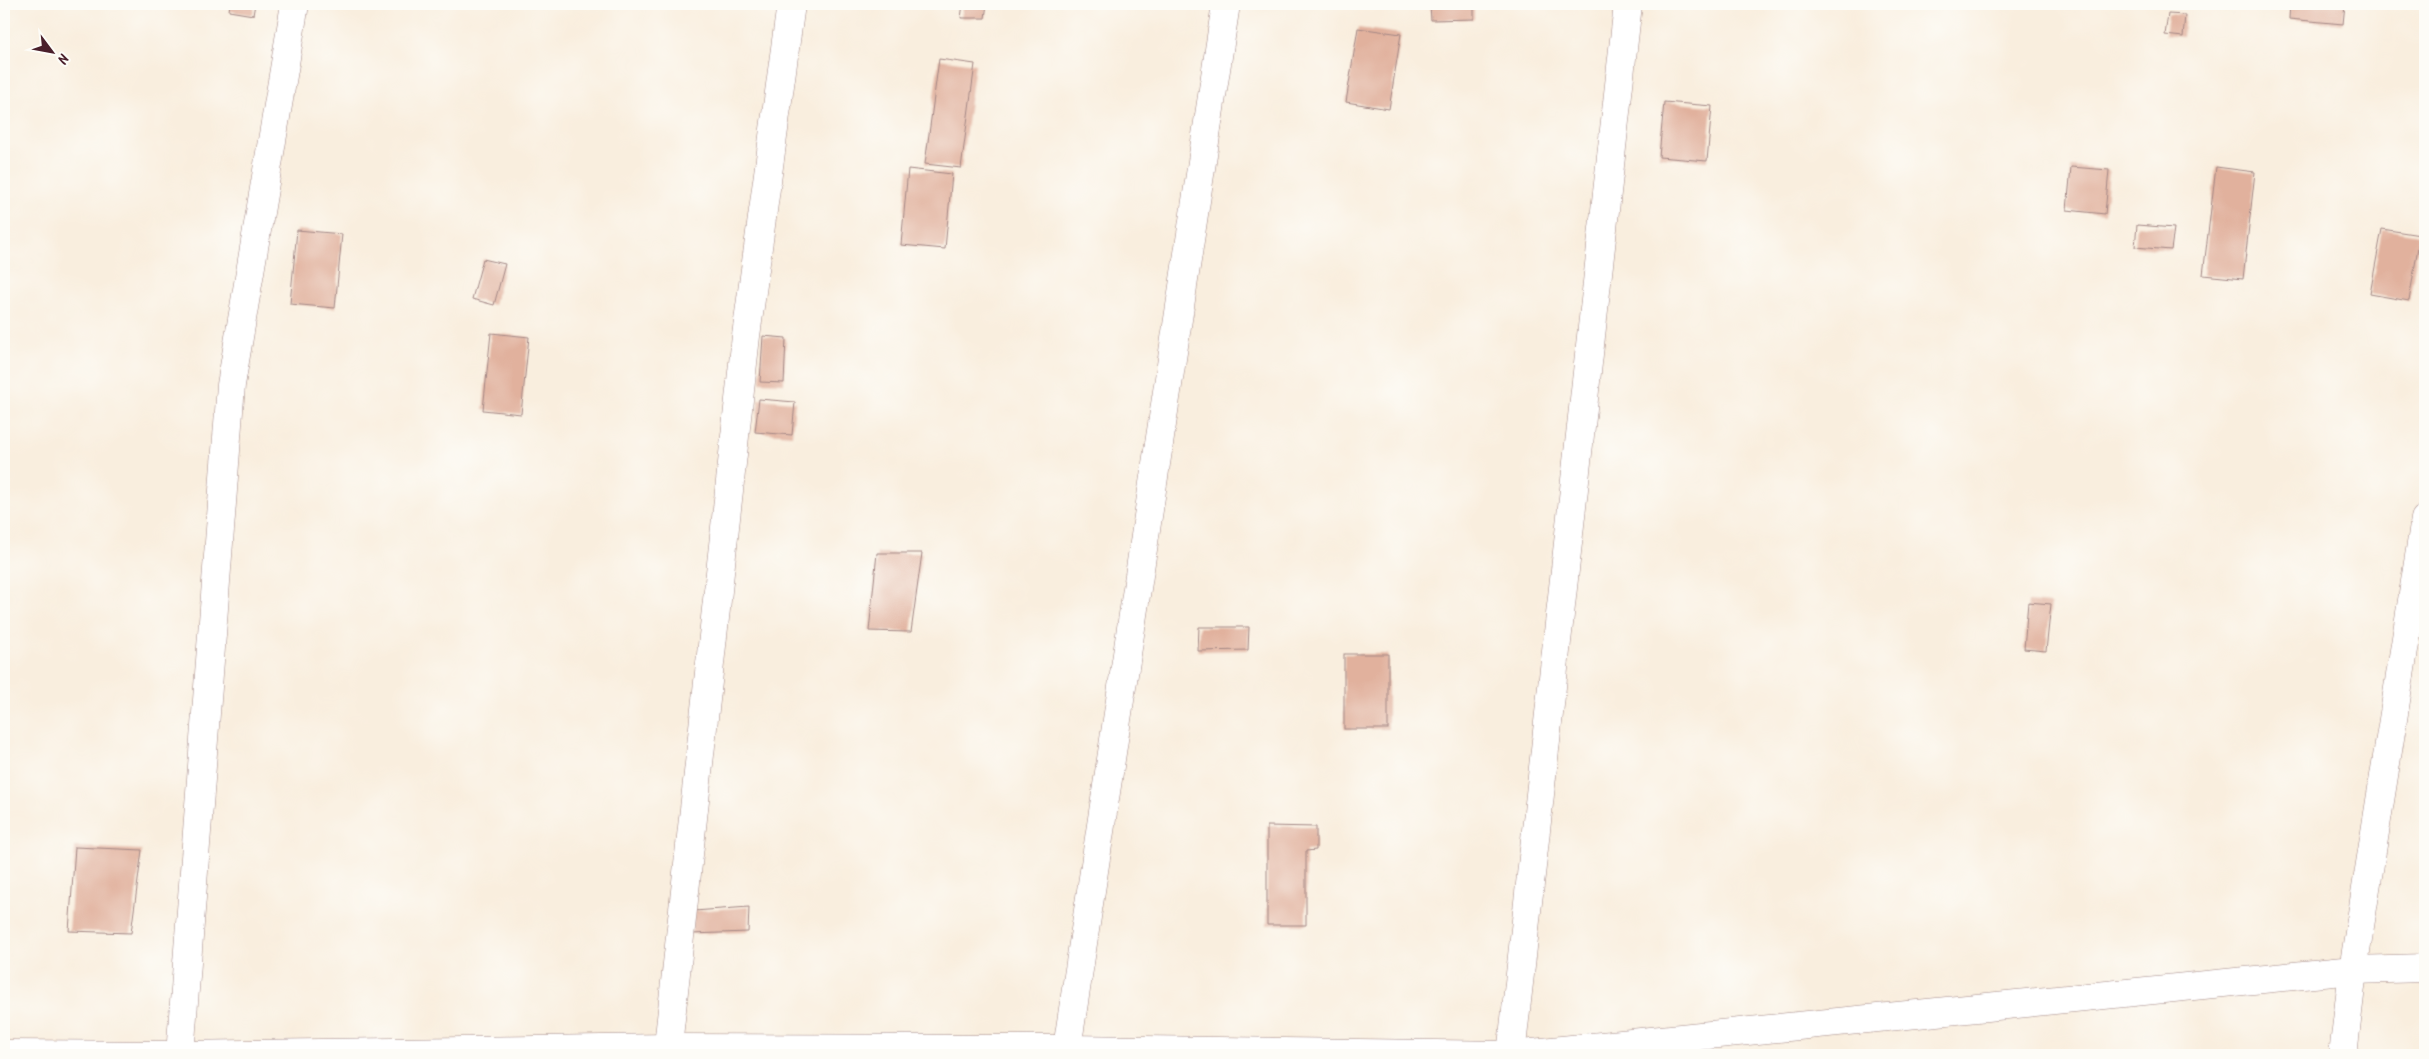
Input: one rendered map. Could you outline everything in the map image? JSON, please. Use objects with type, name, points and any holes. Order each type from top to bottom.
[{"type":"street","points":[[180,1055],[231,385],[295,4]]},
{"type":"street","points":[[668,1052],[746,336],[791,4]]},
{"type":"street","points":[[1067,1052],[1226,4]]},
{"type":"street","points":[[1511,1055],[1628,4]]},
{"type":"street","points":[[2344,1055],[2353,970],[2425,519]]},
{"type":"street","points":[[4,1054],[1067,1052],[1511,1055],[2353,970],[2425,968]]},
{"type":"building","points":[[230,4],[255,4],[253,15],[229,11]]},
{"type":"building","points":[[963,4],[987,4],[985,18],[961,18]]},
{"type":"building","points":[[1430,4],[1474,4],[1474,19],[1431,20]]},
{"type":"building","points":[[2290,4],[2345,4],[2343,24],[2289,19]]},
{"type":"building","points":[[2168,14],[2185,15],[2183,37],[2165,35]]},
{"type":"building","points":[[1358,28],[1401,34],[1389,109],[1346,102]]},
{"type":"building","points":[[939,59],[975,64],[961,168],[925,164]]},
{"type":"building","points":[[1664,102],[1712,106],[1707,161],[1659,157]]},
{"type":"building","points":[[2071,167],[2109,170],[2105,214],[2067,210]]},
{"type":"building","points":[[2216,167],[2255,172],[2243,279],[2203,275]]},
{"type":"building","points":[[908,169],[952,174],[945,249],[901,245]]},
{"type":"building","points":[[2137,225],[2174,228],[2171,250],[2135,247]]},
{"type":"building","points":[[2382,229],[2420,235],[2409,301],[2370,294]]},
{"type":"building","points":[[297,230],[342,234],[335,308],[290,304]]},
{"type":"building","points":[[483,259],[505,264],[494,305],[472,299]]},
{"type":"building","points":[[491,333],[529,337],[521,414],[483,410]]},
{"type":"building","points":[[763,336],[786,338],[784,383],[760,382]]},
{"type":"building","points":[[759,399],[795,402],[792,435],[755,432]]},
{"type":"building","points":[[877,553],[922,553],[911,632],[869,631]]},
{"type":"building","points":[[2028,602],[2051,604],[2046,651],[2024,649]]},
{"type":"building","points":[[1199,627],[1249,627],[1248,650],[1198,651]]},
{"type":"building","points":[[1344,654],[1388,654],[1388,729],[1344,729]]},
{"type":"building","points":[[1267,826],[1316,827],[1316,850],[1306,851],[1306,925],[1267,925]]},
{"type":"building","points":[[75,847],[142,850],[131,933],[69,931]]},
{"type":"building","points":[[749,907],[748,932],[691,934],[694,911]]}]
